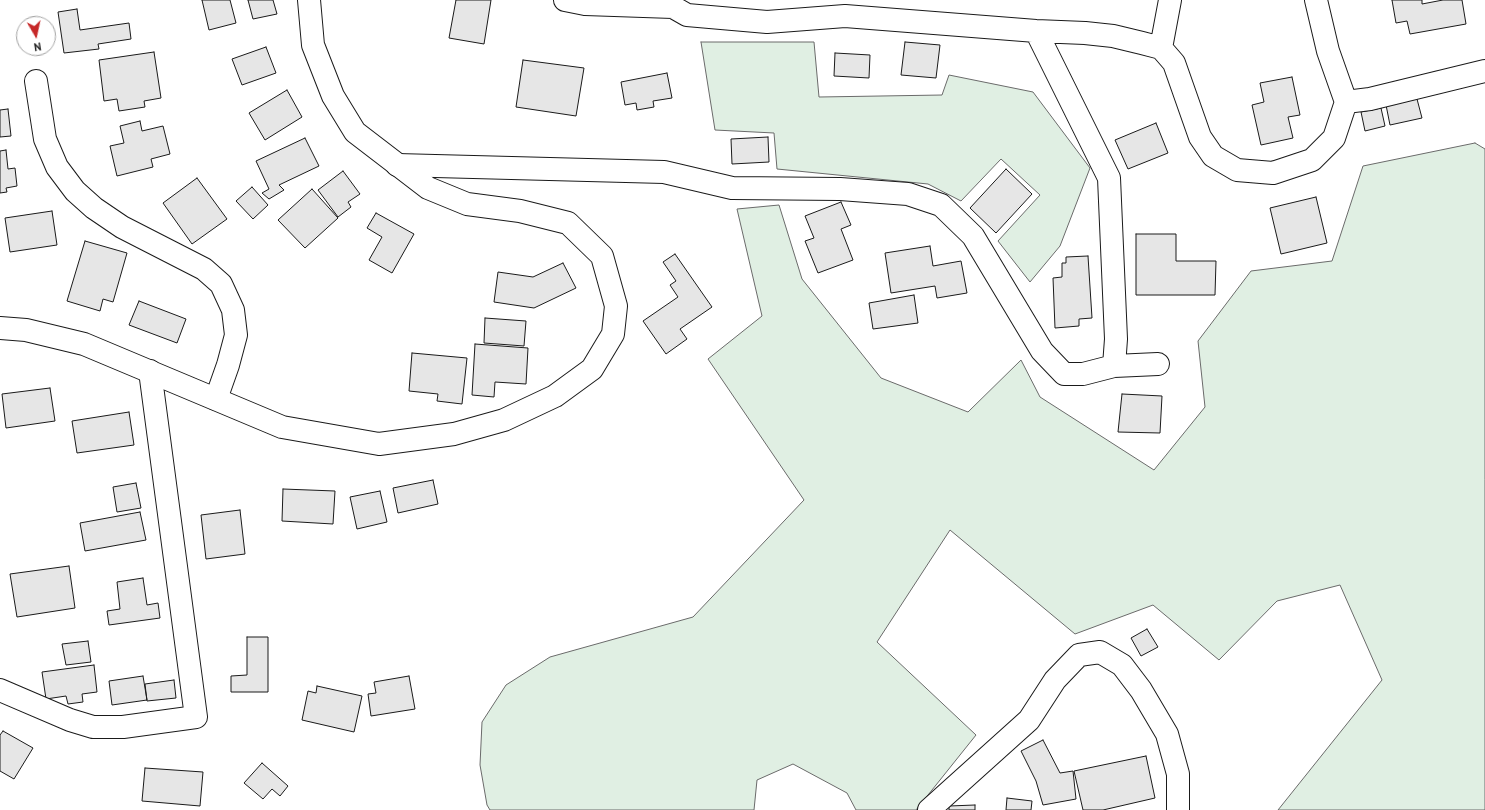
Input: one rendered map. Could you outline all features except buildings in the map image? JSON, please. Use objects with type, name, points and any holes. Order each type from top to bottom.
[{"type":"street","points":[[0,328],[26,330],[84,344],[282,427],[379,444],[454,434],[504,420],[555,396],[592,369],[613,334],[616,306],[602,256],[568,223],[520,212],[467,204],[428,188],[397,166],[355,132],[333,96],[312,45],[308,0]]},
{"type":"street","points":[[565,0],[585,4],[673,4],[687,15],[767,22],[846,16],[1113,36],[1161,48],[1174,63],[1200,137],[1213,156],[1237,170],[1273,173],[1312,160],[1334,138],[1346,102],[1328,51],[1316,0]]},
{"type":"street","points":[[1161,48],[1170,0]]},
{"type":"street","points":[[1036,31],[1109,178],[1116,339],[1114,366]]},
{"type":"street","points":[[1346,102],[1370,99],[1485,71]]},
{"type":"street","points":[[36,81],[45,140],[57,167],[75,191],[94,208],[122,226],[204,269],[221,284],[233,310],[236,335],[228,365],[216,399]]},
{"type":"street","points":[[397,166],[664,172],[732,188],[840,189],[908,194],[941,205],[973,236],[1042,351],[1064,374],[1083,374],[1114,366],[1158,364]]},
{"type":"street","points":[[0,690],[70,720],[93,726],[123,727],[196,717],[150,372]]},
{"type":"street","points":[[929,810],[1029,720],[1055,680],[1080,654],[1100,652],[1122,665],[1141,690],[1167,734],[1178,774],[1178,810]]},
{"type":"green space","points":[[701,42],[814,42],[819,97],[942,95],[949,75],[1033,92],[1090,168],[1060,246],[1030,282],[998,241],[1040,195],[1001,159],[961,201],[928,184],[777,169],[774,133],[715,130]]},
{"type":"green space","points":[[1475,143],[1485,149],[1485,810],[1278,810],[1382,680],[1340,585],[1277,601],[1219,660],[1153,605],[1075,634],[950,530],[877,642],[976,735],[916,810],[856,810],[847,793],[793,764],[757,780],[754,810],[490,810],[487,805],[480,765],[482,722],[506,685],[550,657],[693,617],[804,500],[708,359],[762,316],[737,209],[779,205],[802,279],[881,378],[968,412],[1021,360],[1040,397],[1154,470],[1205,407],[1198,341],[1251,271],[1332,261],[1363,166]]}]
